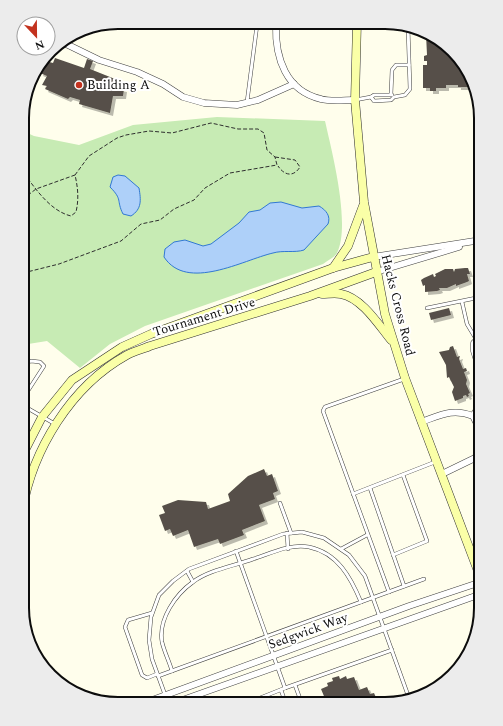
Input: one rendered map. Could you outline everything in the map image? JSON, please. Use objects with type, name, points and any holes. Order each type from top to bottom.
[{"type":"street","points":[[276,29],[280,58],[286,72],[294,84],[303,93],[323,100],[355,100]]},
{"type":"street","name":"Hacks Cross Road","points":[[357,29],[355,100],[364,202],[373,257],[385,314],[405,378],[474,562]]},
{"type":"street","points":[[67,45],[99,60],[137,72],[158,82],[183,97],[204,104],[237,105],[247,103],[258,100],[294,84]]},
{"type":"street","points":[[333,268],[348,246],[355,231],[364,202]]},
{"type":"street","name":"Tournament Drive","points":[[29,442],[42,417],[72,380],[122,348],[151,334],[333,268],[373,257],[474,242]]},
{"type":"street","name":"Tournament Drive","points":[[29,473],[55,424],[93,380],[127,355],[150,346],[315,294],[376,272],[474,242]]},
{"type":"street","points":[[315,294],[340,294],[351,297],[362,306],[394,343]]},
{"type":"street","points":[[421,422],[447,412],[458,411],[473,416]]},
{"type":"street","points":[[442,474],[474,458]]},
{"type":"street","name":"Sedgwick Way","points":[[160,697],[474,583]]},
{"type":"street","name":"Sedgwick Way","points":[[191,697],[474,596]]},
{"type":"lane","points":[[247,103],[256,29]]},
{"type":"lane","points":[[371,98],[374,101],[391,100],[394,97],[405,95],[410,89],[408,32]]},
{"type":"lane","points":[[394,97],[391,94],[392,70],[396,65],[409,65]]},
{"type":"lane","points":[[355,100],[371,98],[374,95],[391,94]]},
{"type":"lane","points":[[427,308],[474,299]]},
{"type":"lane","points":[[462,302],[467,324],[474,332]]},
{"type":"lane","points":[[29,362],[40,362],[44,366],[29,389]]},
{"type":"lane","points":[[389,592],[367,535],[324,411],[325,407],[405,378]]},
{"type":"lane","points":[[29,409],[55,424]]},
{"type":"lane","points":[[353,494],[437,462]]},
{"type":"lane","points":[[393,555],[427,541],[403,475]]},
{"type":"lane","points":[[370,488],[404,586]]},
{"type":"lane","points":[[280,503],[289,533],[288,549]]},
{"type":"lane","points":[[165,695],[152,659],[149,640],[152,613],[159,596],[173,581],[187,571],[236,551],[289,533],[302,532],[324,538],[349,555],[365,576],[385,627],[408,694]]},
{"type":"lane","points":[[340,549],[367,535]]},
{"type":"lane","points":[[172,671],[162,641],[162,629],[167,612],[180,595],[194,582],[241,563],[288,549],[308,547],[334,559],[352,580],[361,602]]},
{"type":"lane","points":[[236,551],[285,688]]},
{"type":"lane","points":[[187,571],[194,582]]},
{"type":"lane","points":[[152,613],[128,620],[125,623],[125,627],[142,675],[147,678],[172,671],[424,579]]},
{"type":"lane","points":[[263,697],[392,650]]},
{"type":"lane","points":[[295,685],[299,697]]},
{"type":"lane","points":[[281,690],[284,697]]},
{"type":"path","points":[[29,194],[36,189],[75,175],[85,159],[117,138],[149,131],[172,133],[211,123],[238,129],[261,130],[265,136],[267,150],[275,157],[282,172],[290,175],[295,173],[300,168],[295,160],[275,157]]},
{"type":"path","points":[[29,271],[58,264],[121,241],[141,224],[160,220],[174,209],[194,200],[205,188],[230,173],[278,166]]},
{"type":"path","points":[[29,180],[53,206],[71,216],[76,212],[77,208],[78,189],[75,175]]},
{"type":"green space","points":[[217,117],[325,121],[339,188],[342,225],[341,241],[337,253],[323,264],[145,326],[110,344],[80,368],[47,341],[29,344],[29,134],[79,145],[133,125]]},
{"type":"water","points":[[118,175],[125,176],[139,188],[140,204],[135,213],[131,216],[123,214],[118,198],[110,187],[113,177]]},
{"type":"water","points":[[281,202],[302,208],[319,206],[324,209],[329,218],[328,224],[304,250],[277,252],[231,267],[201,273],[187,272],[174,267],[164,257],[165,249],[174,242],[185,240],[203,246],[211,244],[239,223],[249,212],[260,210],[270,203]]},
{"type":"building","points":[[426,39],[439,47],[456,64],[468,87],[446,85],[446,88],[436,88],[436,91],[430,91],[430,88],[423,88],[423,65],[427,65],[427,61],[424,61],[424,56],[427,55]]},
{"type":"building","name":"Building A","points":[[55,58],[84,68],[87,59],[93,61],[90,69],[115,79],[113,87],[124,89],[123,96],[113,96],[110,113],[79,104],[80,100],[70,97],[68,99],[45,89],[47,86],[42,85],[47,76],[41,74],[49,62],[53,63]]},
{"type":"building","points":[[468,268],[470,274],[467,274],[469,281],[456,286],[456,284],[447,288],[439,288],[440,290],[437,291],[425,292],[425,285],[423,286],[421,280],[424,278],[433,274],[434,277],[436,276],[435,274],[445,269],[453,269],[454,272],[455,269]]},
{"type":"building","points":[[449,308],[451,315],[431,320],[429,313]]},
{"type":"building","points":[[453,346],[457,357],[460,356],[459,359],[463,369],[466,368],[467,371],[464,372],[467,380],[466,384],[470,393],[468,394],[469,396],[463,396],[463,398],[455,401],[452,392],[454,387],[449,377],[447,378],[446,365],[439,352],[449,350],[450,347]]},
{"type":"building","points":[[264,469],[267,476],[272,474],[278,491],[273,493],[275,499],[259,505],[265,521],[242,530],[244,535],[220,544],[218,539],[194,547],[188,530],[173,536],[170,529],[165,531],[159,515],[165,513],[162,506],[178,500],[206,502],[208,509],[230,501],[228,494],[248,476]]},
{"type":"building","points":[[339,676],[340,679],[346,676],[347,679],[354,677],[359,690],[367,687],[370,694],[374,693],[376,697],[324,697],[321,689],[328,686],[327,683],[333,681],[332,678]]},
{"type":"place","name":"Building A","points":[[79,85]]}]
